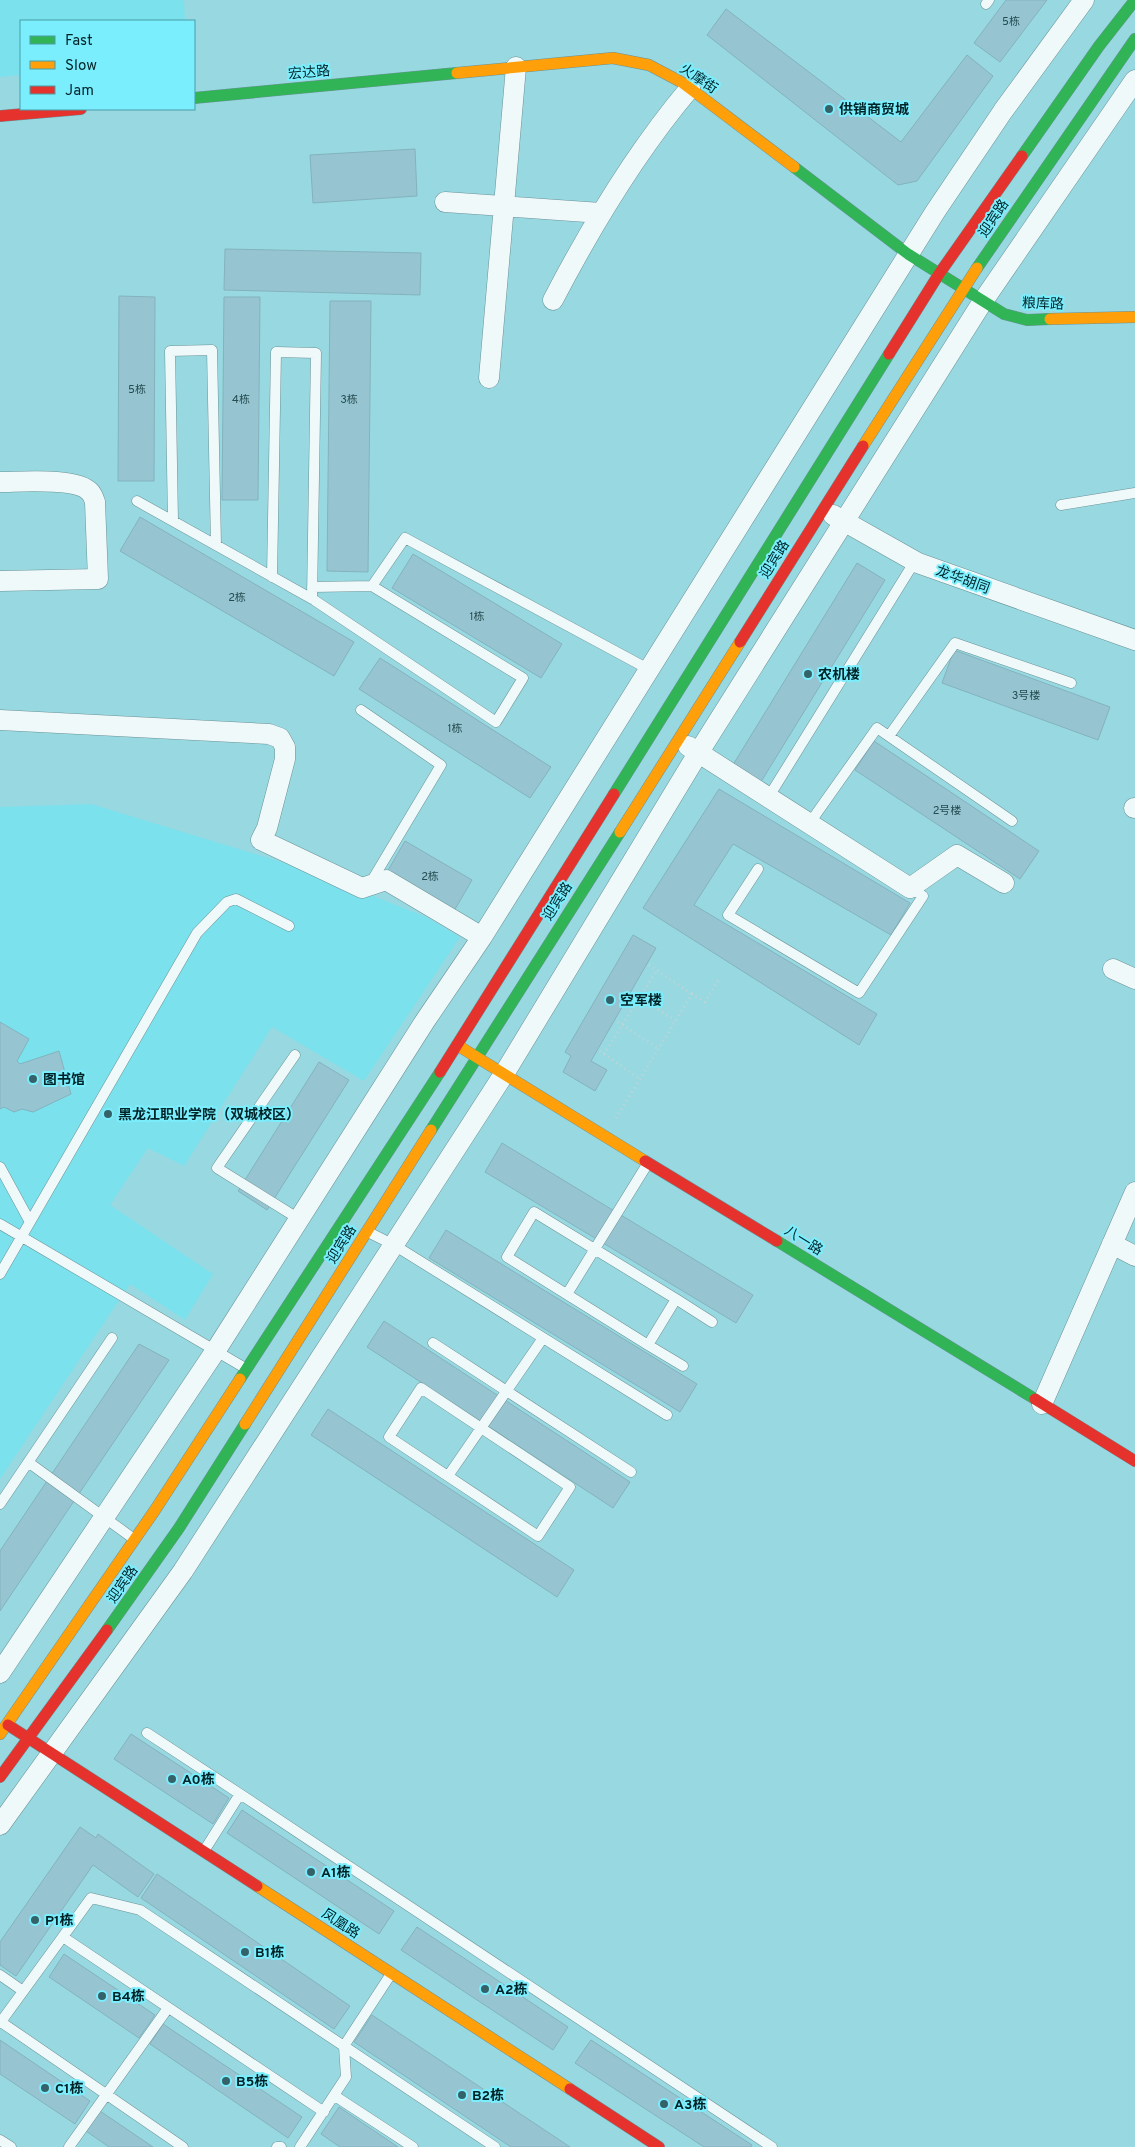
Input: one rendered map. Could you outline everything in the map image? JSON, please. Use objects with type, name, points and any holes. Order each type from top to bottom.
[{"type":"main road","name":"迎宾路","points":[[3,1729],[135,1539],[457,1045],[939,274],[1059,102],[1135,0]]},
{"type":"main road","name":"迎宾路","points":[[0,1777],[97,1645],[179,1528],[963,289],[1135,39]]},
{"type":"main road","name":"火摩街","points":[[428,76],[613,58],[649,65],[690,88],[908,254]]},
{"type":"main road","name":"宏达路","points":[[195,98],[428,76]]},
{"type":"main road","points":[[0,116],[70,110]]},
{"type":"main road","name":"粮库路","points":[[908,254],[1004,314],[1027,320],[1135,317]]},
{"type":"main road","name":"八一路","points":[[457,1045],[1135,1461]]},
{"type":"main road","name":"凤凰路","points":[[3,1729],[28,1738],[52,1753],[659,2147]]},
{"type":"street","points":[[0,1673],[216,1350],[482,937],[966,164],[1084,0]]},
{"type":"street","points":[[490,378],[516,67]]},
{"type":"street","points":[[0,1825],[183,1571],[504,1074],[699,752],[982,301],[1135,80]]},
{"type":"street","points":[[553,300],[601,213],[657,127],[690,88]]},
{"type":"street","points":[[445,202],[601,213]]},
{"type":"street","points":[[0,482],[62,482],[79,485],[90,491],[95,502],[98,579],[0,582]]},
{"type":"street","name":"龙华胡同","points":[[800,497],[915,561],[1135,640]]},
{"type":"street","points":[[0,720],[269,734],[280,738],[285,747],[285,759],[267,828],[262,840],[362,888],[386,880],[482,937]]},
{"type":"street","points":[[677,740],[699,752],[910,888],[957,855],[1004,883]]},
{"type":"street","points":[[1113,969],[1135,979]]},
{"type":"street","points":[[1042,1404],[1135,1192]]},
{"type":"street","points":[[1112,1244],[1135,1256]]},
{"type":"lane","points":[[173,521],[170,351],[212,350],[216,545]]},
{"type":"lane","points":[[272,577],[276,352],[316,353],[312,599]]},
{"type":"lane","points":[[1061,504],[1135,493]]},
{"type":"lane","points":[[137,501],[312,599],[496,722],[523,678],[372,586],[312,587]]},
{"type":"lane","points":[[372,586],[405,538],[650,670]]},
{"type":"lane","points":[[768,798],[915,561]]},
{"type":"lane","points":[[889,736],[954,643],[1071,684]]},
{"type":"lane","points":[[361,710],[441,764],[369,885]]},
{"type":"lane","points":[[809,824],[877,728],[1012,821]]},
{"type":"lane","points":[[758,870],[728,915],[859,993],[923,896],[910,888]]},
{"type":"lane","points":[[0,1274],[192,941],[210,918],[227,902],[236,900],[289,926]]},
{"type":"lane","points":[[295,1055],[217,1168],[299,1219]]},
{"type":"lane","points":[[567,1294],[649,1163]]},
{"type":"lane","points":[[0,1167],[30,1222]]},
{"type":"lane","points":[[683,1366],[507,1257],[534,1212],[712,1322]]},
{"type":"lane","points":[[0,1224],[246,1369]]},
{"type":"lane","points":[[367,1231],[394,1245],[667,1415]]},
{"type":"lane","points":[[648,1345],[676,1299]]},
{"type":"lane","points":[[0,1504],[112,1338]]},
{"type":"lane","points":[[448,1476],[543,1338]]},
{"type":"lane","points":[[433,1343],[508,1390],[631,1472]]},
{"type":"lane","points":[[422,1388],[570,1487],[538,1536],[448,1476],[389,1437],[422,1388]]},
{"type":"lane","points":[[28,1462],[135,1539]]},
{"type":"lane","points":[[147,1732],[767,2146]]},
{"type":"lane","points":[[203,1852],[240,1794]]},
{"type":"lane","points":[[183,2147],[0,2023],[90,1898],[140,1910],[495,2147]]},
{"type":"lane","points":[[62,1937],[324,2112]]},
{"type":"lane","points":[[300,2147],[346,2077],[344,2046],[391,1974]]},
{"type":"lane","points":[[0,1975],[23,1991]]},
{"type":"lane","points":[[69,2147],[168,2008]]},
{"type":"lane","points":[[335,2096],[413,2147]]},
{"type":"lane","points":[[0,2140],[11,2147]]},
{"type":"path","points":[[649,965],[705,1002],[719,979]]},
{"type":"path","points":[[604,1054],[656,970]]},
{"type":"path","points":[[633,993],[676,1021]]},
{"type":"path","points":[[605,1136],[692,994]]},
{"type":"path","points":[[618,1022],[659,1049]]},
{"type":"path","points":[[600,1052],[640,1079]]},
{"type":"shaded area","points":[[0,0],[184,0],[185,20],[20,20],[20,75],[0,77]]},
{"type":"shaded area","name":"黑龙江职业学院（双城校区）","points":[[91,804],[308,870],[426,917],[460,937],[364,1081],[272,1027],[184,1166],[148,1148],[110,1205],[213,1274],[185,1320],[130,1284],[0,1479],[0,807]]},
{"type":"building","points":[[1006,0],[1047,0],[1000,62],[974,43]]},
{"type":"building","name":"供销商贸城","points":[[726,9],[901,142],[967,55],[993,76],[917,181],[898,185],[707,35]]},
{"type":"building","points":[[415,149],[417,196],[313,203],[310,155]]},
{"type":"building","points":[[225,249],[421,253],[420,295],[224,290]]},
{"type":"building","points":[[119,296],[155,297],[154,481],[118,481]]},
{"type":"building","points":[[224,297],[260,297],[258,500],[222,500]]},
{"type":"building","points":[[330,301],[371,301],[368,572],[327,571]]},
{"type":"building","points":[[140,517],[354,642],[334,676],[120,551]]},
{"type":"building","points":[[413,554],[562,644],[541,678],[392,588]]},
{"type":"building","name":"农机楼","points":[[857,563],[885,580],[759,785],[731,768]]},
{"type":"building","points":[[954,650],[1110,707],[1098,740],[942,683]]},
{"type":"building","points":[[380,658],[551,767],[530,798],[359,689]]},
{"type":"building","points":[[874,741],[1039,851],[1020,879],[855,770]]},
{"type":"building","points":[[719,789],[910,903],[891,935],[733,844],[694,905],[877,1014],[859,1045],[643,908]]},
{"type":"building","points":[[405,841],[472,880],[454,911],[387,872]]},
{"type":"building","name":"空军楼","points":[[633,935],[656,948],[591,1061],[607,1070],[595,1091],[563,1072],[571,1056],[565,1052]]},
{"type":"building","name":"图书馆","points":[[0,1022],[29,1039],[17,1061],[20,1064],[59,1051],[71,1094],[33,1112],[22,1109],[14,1112],[4,1107],[0,1109]]},
{"type":"building","points":[[319,1062],[349,1080],[267,1210],[238,1191]]},
{"type":"building","points":[[502,1143],[753,1295],[736,1323],[485,1172]]},
{"type":"building","points":[[446,1230],[697,1384],[680,1412],[429,1258]]},
{"type":"building","points":[[384,1321],[630,1482],[613,1508],[367,1347]]},
{"type":"building","points":[[139,1344],[169,1360],[0,1611],[0,1551]]},
{"type":"building","points":[[328,1409],[574,1570],[557,1597],[311,1435]]},
{"type":"building","name":"A0栋","points":[[131,1734],[229,1798],[213,1824],[114,1759]]},
{"type":"building","name":"A1栋","points":[[242,1810],[394,1911],[379,1934],[227,1833]]},
{"type":"building","name":"P1栋","points":[[80,1827],[96,1838],[98,1834],[154,1874],[138,1897],[93,1865],[16,1976],[0,1965],[0,1942]]},
{"type":"building","name":"B1栋","points":[[157,1874],[350,2006],[334,2029],[141,1898]]},
{"type":"building","name":"A2栋","points":[[417,1927],[568,2027],[553,2050],[401,1950]]},
{"type":"building","name":"B4栋","points":[[64,1954],[155,2015],[139,2038],[49,1977]]},
{"type":"building","name":"B2栋","points":[[372,2015],[570,2147],[511,2147],[354,2042]]},
{"type":"building","name":"B5栋","points":[[163,2024],[302,2117],[288,2138],[150,2044]]},
{"type":"building","name":"C1栋","points":[[0,2040],[90,2101],[75,2124],[0,2074]]},
{"type":"building","name":"A3栋","points":[[591,2040],[752,2145],[751,2147],[704,2147],[575,2063]]},
{"type":"building","points":[[339,2107],[398,2147],[340,2147],[321,2134]]},
{"type":"building","points":[[100,2111],[153,2147],[109,2147],[86,2131]]},
{"type":"traffic: fast","points":[[1022,156],[1099,46],[1135,0]]},
{"type":"traffic: fast","points":[[977,268],[1135,39]]},
{"type":"traffic: fast","points":[[195,98],[457,73]]},
{"type":"traffic: fast","points":[[794,167],[908,254],[1004,314],[1027,320],[1050,319]]},
{"type":"traffic: fast","points":[[614,794],[889,354]]},
{"type":"traffic: fast","points":[[431,1130],[620,832]]},
{"type":"traffic: fast","points":[[240,1379],[440,1072]]},
{"type":"traffic: fast","points":[[777,1241],[1035,1399]]},
{"type":"traffic: fast","points":[[107,1630],[179,1528],[245,1424]]},
{"type":"traffic: slow","points":[[457,73],[613,58],[649,65],[683,83],[794,167]]},
{"type":"traffic: slow","points":[[863,446],[977,268]]},
{"type":"traffic: slow","points":[[1050,319],[1135,317]]},
{"type":"traffic: slow","points":[[620,832],[740,642]]},
{"type":"traffic: slow","points":[[457,1045],[645,1161]]},
{"type":"traffic: slow","points":[[245,1424],[431,1130]]},
{"type":"traffic: slow","points":[[0,1734],[155,1510],[240,1379]]},
{"type":"traffic: slow","points":[[257,1886],[570,2089]]},
{"type":"traffic: jam","points":[[0,116],[69,110]]},
{"type":"traffic: jam","points":[[889,354],[939,274],[1022,156]]},
{"type":"traffic: jam","points":[[740,642],[863,446]]},
{"type":"traffic: jam","points":[[440,1072],[614,794]]},
{"type":"traffic: jam","points":[[645,1161],[777,1241]]},
{"type":"traffic: jam","points":[[1035,1399],[1135,1461]]},
{"type":"traffic: jam","points":[[0,1777],[107,1630]]},
{"type":"traffic: jam","points":[[8,1725],[257,1886]]},
{"type":"traffic: jam","points":[[570,2089],[659,2147]]},
{"type":"place","name":"供销商贸城","points":[[829,109]]},
{"type":"place","name":"农机楼","points":[[808,674]]},
{"type":"place","name":"空军楼","points":[[610,1000]]},
{"type":"place","name":"图书馆","points":[[33,1079]]},
{"type":"place","name":"黑龙江职业学院（双城校区）","points":[[108,1114]]},
{"type":"place","name":"A0栋","points":[[172,1779]]},
{"type":"place","name":"A1栋","points":[[311,1872]]},
{"type":"place","name":"P1栋","points":[[35,1920]]},
{"type":"place","name":"B1栋","points":[[245,1952]]},
{"type":"place","name":"A2栋","points":[[485,1989]]},
{"type":"place","name":"B4栋","points":[[102,1996]]},
{"type":"place","name":"B5栋","points":[[226,2081]]},
{"type":"place","name":"C1栋","points":[[45,2088]]},
{"type":"place","name":"B2栋","points":[[462,2095]]},
{"type":"place","name":"A3栋","points":[[664,2104]]}]
